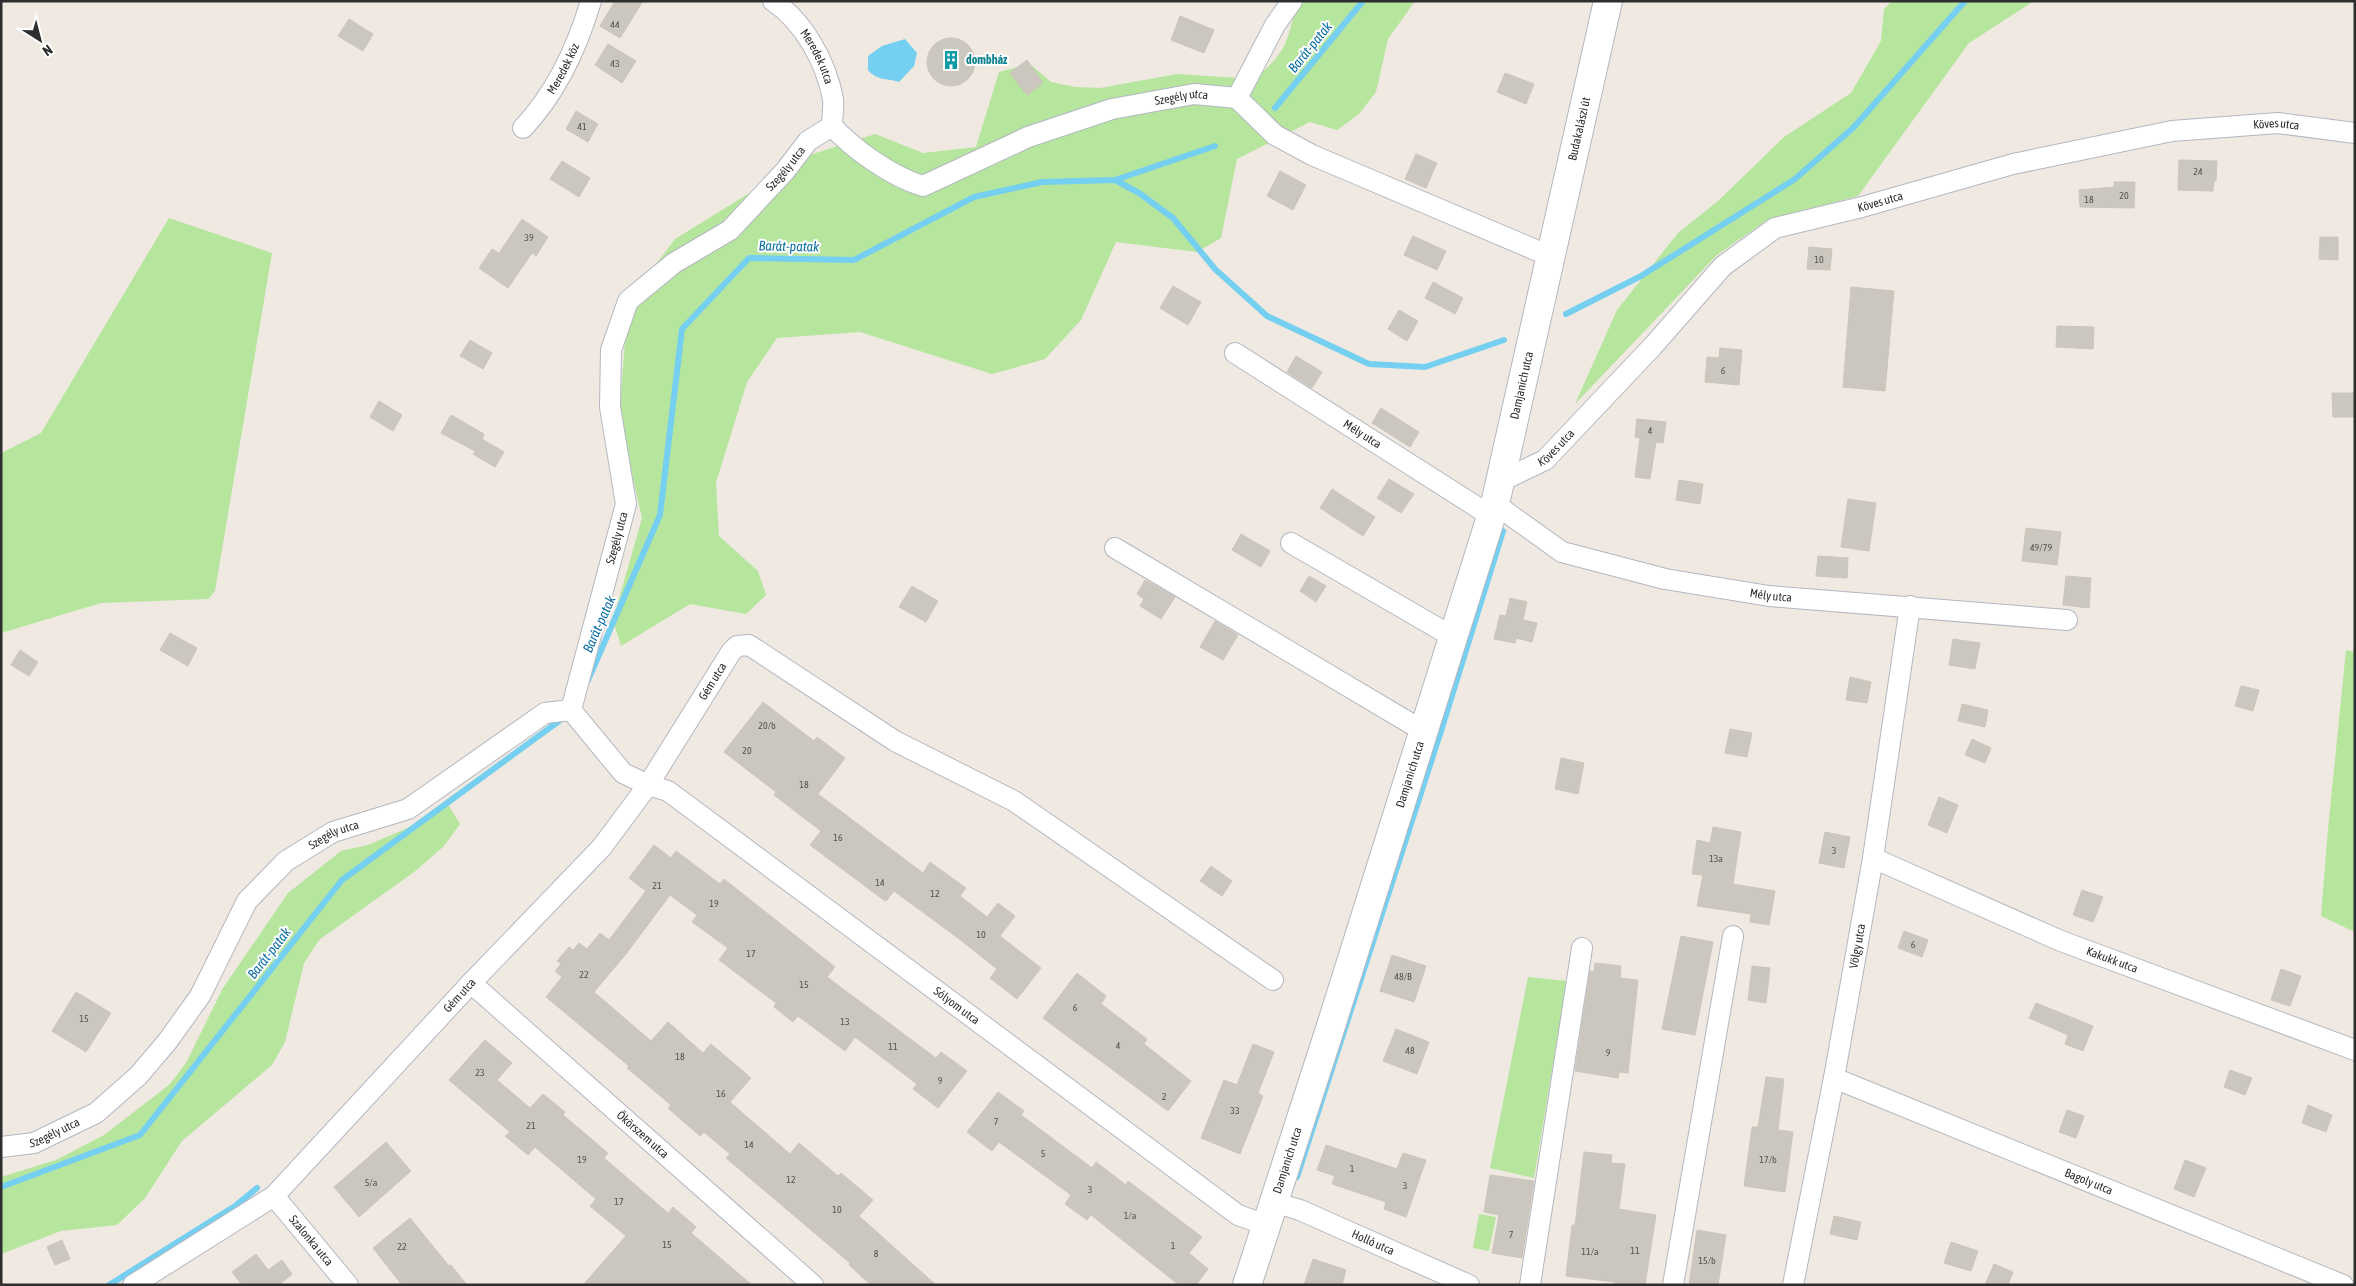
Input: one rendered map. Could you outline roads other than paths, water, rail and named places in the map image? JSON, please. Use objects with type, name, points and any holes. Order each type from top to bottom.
[{"type":"main road","name":"Budakalászi út","points":[[1552,257],[1608,1]]},
{"type":"main road","name":"Damjanich utca","points":[[1247,1285],[1424,732],[1495,500],[1552,257]]},
{"type":"street","name":"Meredek köz","points":[[523,128],[548,98],[567,64],[592,1]]},
{"type":"street","name":"Meredek utca","points":[[773,1],[785,10],[811,42],[827,78],[833,101],[832,126]]},
{"type":"street","points":[[1292,1],[1275,25],[1237,98],[1275,135],[1312,155],[1552,257]]},
{"type":"street","name":"Szegély utca","points":[[1,1147],[34,1143],[96,1113],[138,1076],[167,1042],[200,996],[247,901],[286,861],[333,832],[408,809],[546,713],[571,710],[626,504],[610,406],[611,350],[628,300],[674,263],[730,230],[785,171],[808,142],[832,126],[845,140],[883,166],[922,186],[1028,138],[1112,109],[1194,94],[1237,98]]},
{"type":"street","name":"Köves utca","points":[[1495,500],[1545,460],[1652,347],[1723,266],[1775,228],[1862,207],[2013,164],[2172,131],[2278,123],[2355,133]]},
{"type":"street","name":"Mély utca","points":[[1235,353],[1495,500],[1562,552],[1665,579],[1768,596],[2067,620]]},
{"type":"street","points":[[1291,543],[1453,637]]},
{"type":"street","points":[[1115,548],[1424,732]]},
{"type":"street","name":"Völgy utca","points":[[1793,1285],[1834,1078],[1873,858],[1910,606]]},
{"type":"street","name":"Gém utca","points":[[133,1285],[274,1196],[471,983],[602,847],[648,785],[731,652],[737,646],[749,645],[895,741],[1014,801],[1273,980]]},
{"type":"street","name":"Sólyom utca","points":[[571,710],[623,773],[648,785],[668,791],[1238,1215],[1270,1214]]},
{"type":"street","name":"Kakukk utca","points":[[1873,858],[2061,941],[2355,1050]]},
{"type":"street","points":[[1673,1285],[1733,936]]},
{"type":"street","points":[[1530,1285],[1582,948]]},
{"type":"street","name":"Ökörszem utca","points":[[471,983],[813,1285]]},
{"type":"street","name":"Bagoly utca","points":[[1834,1078],[2343,1285]]},
{"type":"street","name":"Szalonka utca","points":[[274,1196],[348,1285]]},
{"type":"street","name":"Holló utca","points":[[1270,1214],[1300,1210],[1470,1285]]},
{"type":"water","points":[[905,39],[917,53],[914,66],[899,82],[879,78],[871,74],[868,70],[868,56],[882,46]]},
{"type":"waterway","name":"Barát-patak","points":[[1275,108],[1363,1]]},
{"type":"waterway","points":[[1566,314],[1641,276],[1795,179],[1854,127],[1965,1]]},
{"type":"waterway","name":"Barát-patak","points":[[588,680],[660,515],[682,329],[749,258],[854,260],[974,197],[1042,182],[1115,180],[1215,146]]},
{"type":"waterway","points":[[1115,180],[1139,193],[1173,218],[1215,269],[1267,316],[1369,364],[1425,367],[1504,340]]},
{"type":"waterway","points":[[1297,1177],[1440,734],[1503,531]]},
{"type":"waterway","name":"Barát-patak","points":[[1,1187],[140,1135],[342,880],[559,721]]},
{"type":"waterway","points":[[109,1285],[235,1206],[257,1188]]},
{"type":"place","name":"dombház","points":[[951,60]]}]
